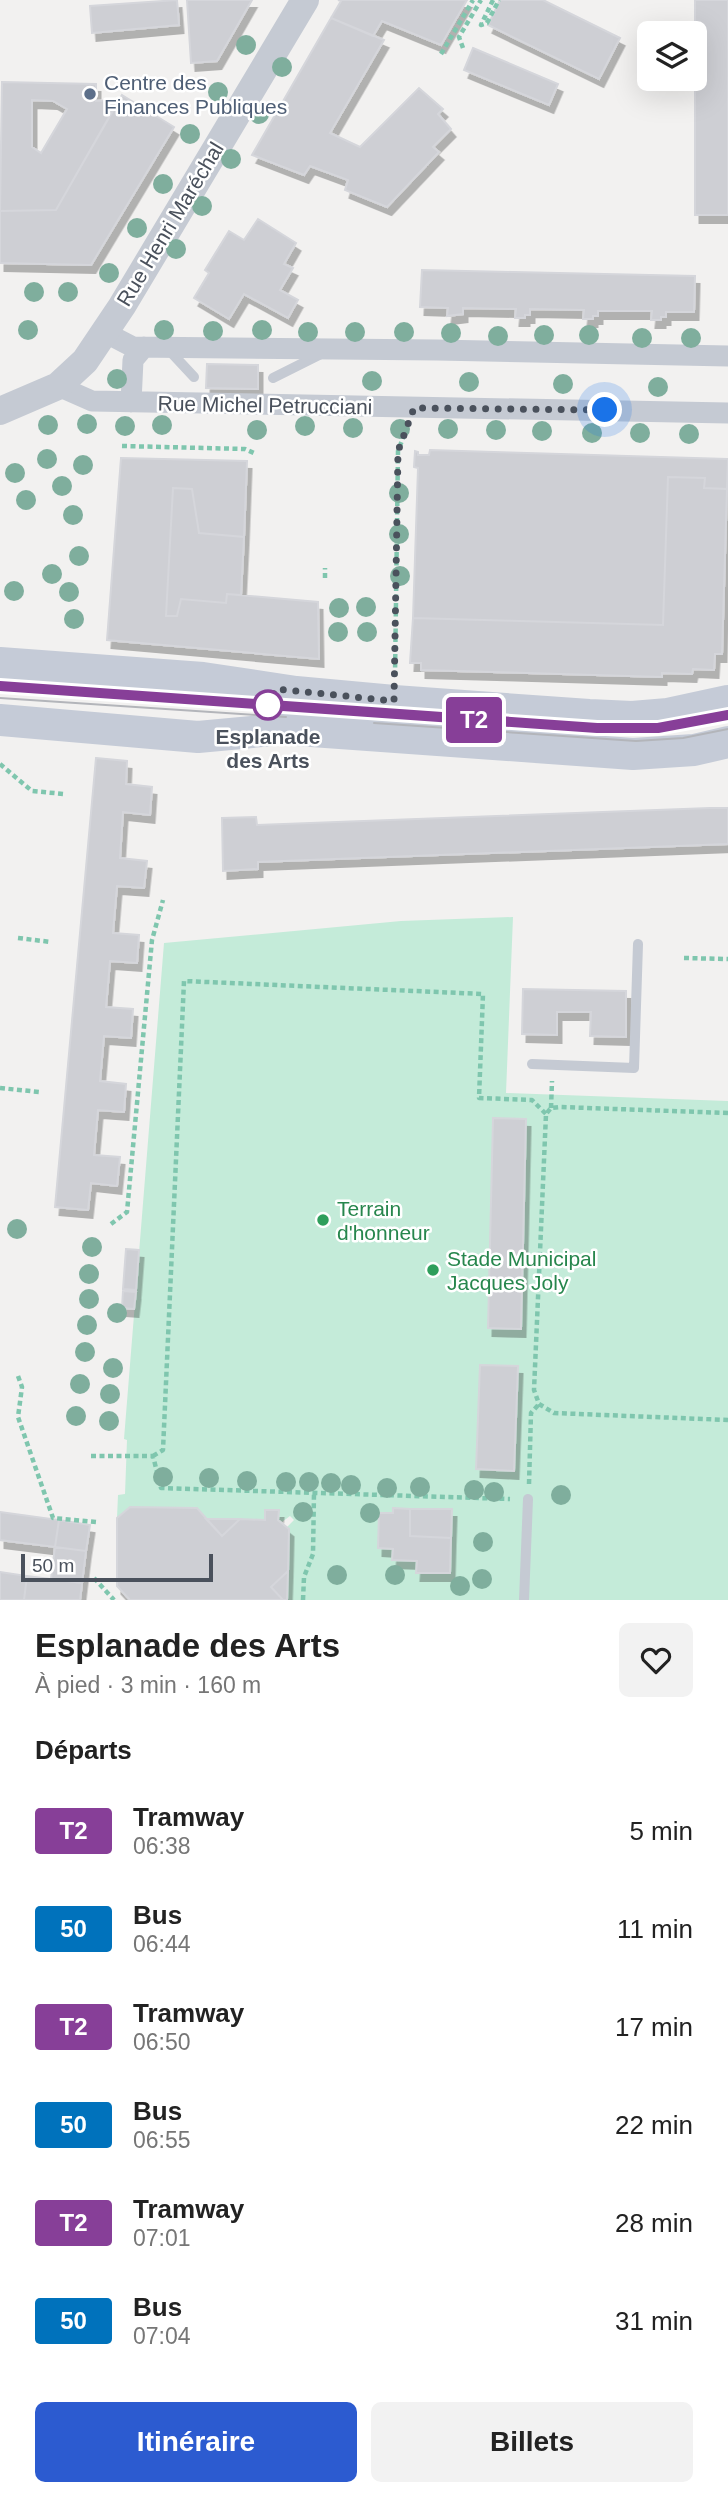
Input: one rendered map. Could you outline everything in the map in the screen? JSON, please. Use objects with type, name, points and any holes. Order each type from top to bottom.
[{"type":"main road","points":[[0,663],[203,678],[296,692],[394,701],[632,717],[678,712],[728,701]]},
{"type":"main road","points":[[0,720],[198,737],[284,729],[625,754],[676,752],[728,742]]},
{"type":"street","name":"Rue Henri Maréchal","points":[[0,411],[58,386],[85,361],[305,0]]},
{"type":"street","points":[[104,332],[133,347],[728,356]]},
{"type":"street","points":[[131,402],[133,360],[144,347]]},
{"type":"street","name":"Rue Michel Petrucciani","points":[[58,386],[92,401],[728,413]]},
{"type":"lane","points":[[167,348],[194,377]]},
{"type":"lane","points":[[273,378],[328,350]]},
{"type":"lane","points":[[532,1064],[634,1068],[638,944]]},
{"type":"lane","points":[[524,1600],[528,1499]]},
{"type":"path","points":[[441,54],[473,0]]},
{"type":"path","points":[[463,48],[458,37],[481,0]]},
{"type":"path","points":[[493,0],[481,25],[487,23],[499,0]]},
{"type":"path","points":[[394,701],[398,451],[414,408]]},
{"type":"path","points":[[122,446],[245,449],[256,454]]},
{"type":"path","points":[[325,568],[325,578]]},
{"type":"path","points":[[0,764],[32,791],[64,793]]},
{"type":"path","points":[[111,1224],[127,1212],[152,940],[163,900]]},
{"type":"path","points":[[18,938],[51,942]]},
{"type":"path","points":[[684,958],[728,959]]},
{"type":"path","points":[[91,1456],[153,1456],[163,1450],[184,981],[483,994],[479,1098],[532,1100],[545,1114]]},
{"type":"path","points":[[552,1065],[551,1108],[545,1114],[534,1390],[540,1404],[554,1413],[728,1420]]},
{"type":"path","points":[[0,1088],[39,1092]]},
{"type":"path","points":[[551,1108],[728,1113]]},
{"type":"path","points":[[18,1376],[22,1387],[18,1417],[53,1518],[96,1522]]},
{"type":"path","points":[[153,1456],[161,1488],[528,1499],[531,1413],[540,1404]]},
{"type":"path","points":[[303,1600],[304,1577],[313,1554],[314,1493]]},
{"type":"path","points":[[94,1578],[114,1600]]},
{"type":"green space","name":"Stade Municipal Jacques Joly","points":[[513,917],[506,1093],[728,1101],[728,1600],[287,1600],[287,1527],[294,1520],[290,1516],[282,1522],[278,1520],[278,1510],[266,1510],[265,1520],[206,1519],[197,1508],[130,1507],[117,1518],[118,1495],[125,1494],[127,1440],[124,1439],[164,943],[401,921]]},
{"type":"building","points":[[177,0],[179,25],[92,33],[90,6]]},
{"type":"building","points":[[187,0],[252,0],[217,61],[191,63]]},
{"type":"building","points":[[338,0],[467,0],[441,45],[382,21],[373,36],[331,18],[341,1]]},
{"type":"building","points":[[500,0],[543,0],[620,38],[599,79],[488,25]]},
{"type":"building","points":[[695,0],[728,0],[728,215],[695,215],[695,91],[707,91],[707,21],[695,21]]},
{"type":"building","points":[[331,18],[384,40],[330,133],[360,147],[419,88],[443,109],[438,114],[451,129],[433,147],[439,152],[387,207],[345,190],[348,180],[310,166],[304,175],[252,155]]},
{"type":"building","points":[[473,48],[558,84],[549,105],[464,70]]},
{"type":"building","points":[[2,82],[96,84],[96,101],[113,100],[117,103],[56,210],[0,211]],"holes":[[[32,100],[53,101],[67,109],[41,153],[32,147]]]},
{"type":"building","points":[[122,95],[174,127],[91,265],[0,263],[0,211],[56,210]]},
{"type":"building","points":[[258,219],[296,243],[284,264],[293,268],[280,290],[298,300],[288,318],[244,294],[229,319],[194,298],[209,273],[205,270],[229,231],[244,240]]},
{"type":"building","points":[[422,270],[695,276],[694,312],[666,312],[666,317],[661,317],[661,320],[651,320],[652,311],[598,311],[598,316],[593,316],[593,319],[583,319],[584,310],[530,309],[530,315],[525,315],[525,318],[515,318],[516,309],[463,308],[463,314],[447,316],[448,308],[420,307]]},
{"type":"building","points":[[207,364],[258,365],[258,389],[206,388]]},
{"type":"building","points":[[430,450],[728,459],[727,489],[704,488],[705,478],[668,477],[663,625],[413,618],[418,468],[414,467],[415,451],[418,455],[429,455]]},
{"type":"building","points":[[121,458],[247,461],[244,537],[199,533],[192,489],[173,488],[166,616],[177,616],[181,599],[226,603],[227,594],[318,602],[319,659],[107,640]]},
{"type":"building","points":[[668,477],[705,478],[704,488],[727,489],[722,654],[715,654],[714,670],[693,669],[692,674],[662,673],[662,677],[421,670],[421,663],[410,663],[413,618],[663,625]]},
{"type":"building","points":[[173,488],[192,489],[199,533],[244,537],[241,595],[227,594],[226,603],[181,599],[177,616],[166,616]]},
{"type":"building","points":[[96,758],[127,761],[126,784],[152,787],[150,815],[123,812],[120,858],[147,861],[144,888],[117,886],[113,933],[139,935],[137,963],[110,961],[106,1007],[133,1009],[131,1038],[104,1036],[100,1081],[126,1084],[124,1112],[98,1110],[94,1155],[120,1157],[117,1186],[91,1183],[88,1210],[55,1207]]},
{"type":"building","points":[[728,808],[728,844],[258,862],[258,869],[223,871],[222,818],[256,817],[257,825]]},
{"type":"building","points":[[523,989],[626,991],[626,1037],[590,1036],[591,1012],[557,1012],[557,1035],[522,1034]]},
{"type":"building","points":[[493,1118],[526,1119],[521,1329],[488,1328]]},
{"type":"building","points":[[126,1249],[139,1250],[136,1290],[123,1289]]},
{"type":"building","points":[[123,1291],[136,1292],[134,1309],[122,1308]]},
{"type":"building","points":[[480,1365],[518,1366],[514,1471],[476,1469]]},
{"type":"building","points":[[130,1507],[197,1508],[222,1536],[240,1519],[265,1520],[265,1510],[279,1510],[278,1520],[289,1529],[288,1571],[271,1587],[283,1600],[130,1600],[117,1586],[117,1518]]},
{"type":"building","points":[[393,1508],[410,1509],[410,1536],[451,1538],[450,1573],[416,1573],[417,1561],[392,1560],[393,1549],[378,1548],[379,1513],[393,1513]]},
{"type":"building","points":[[410,1509],[452,1509],[451,1538],[410,1536]]},
{"type":"building","points":[[0,1512],[59,1520],[55,1547],[0,1540]]},
{"type":"building","points":[[206,1519],[240,1519],[222,1536]]},
{"type":"building","points":[[59,1520],[90,1525],[86,1551],[55,1547]]},
{"type":"building","points":[[55,1547],[86,1551],[82,1583],[51,1579]]},
{"type":"building","points":[[288,1571],[287,1600],[283,1600],[271,1587]]},
{"type":"building","points":[[0,1572],[27,1576],[24,1600],[0,1600]]},
{"type":"building","points":[[27,1576],[82,1583],[80,1600],[24,1600]]},
{"type":"tram line","points":[[0,686],[623,729],[676,726],[728,715]]},
{"type":"tram line","name":"T2","points":[[0,686],[597,728],[658,728],[728,715]]},
{"type":"tram line","points":[[0,698],[286,717]]},
{"type":"tram line","points":[[374,723],[636,741],[683,738],[728,729]]},
{"type":"place","name":"Centre des Finances Publiques","points":[[90,94]]},
{"type":"place","name":"Esplanade des Arts","points":[[268,705]]},
{"type":"place","name":"Terrain d'honneur","points":[[323,1220]]},
{"type":"place","name":"Stade Municipal Jacques Joly","points":[[433,1270]]},
{"type":"route","points":[[268,705],[276,689],[394,701],[398,451],[414,408],[605,410]]}]
